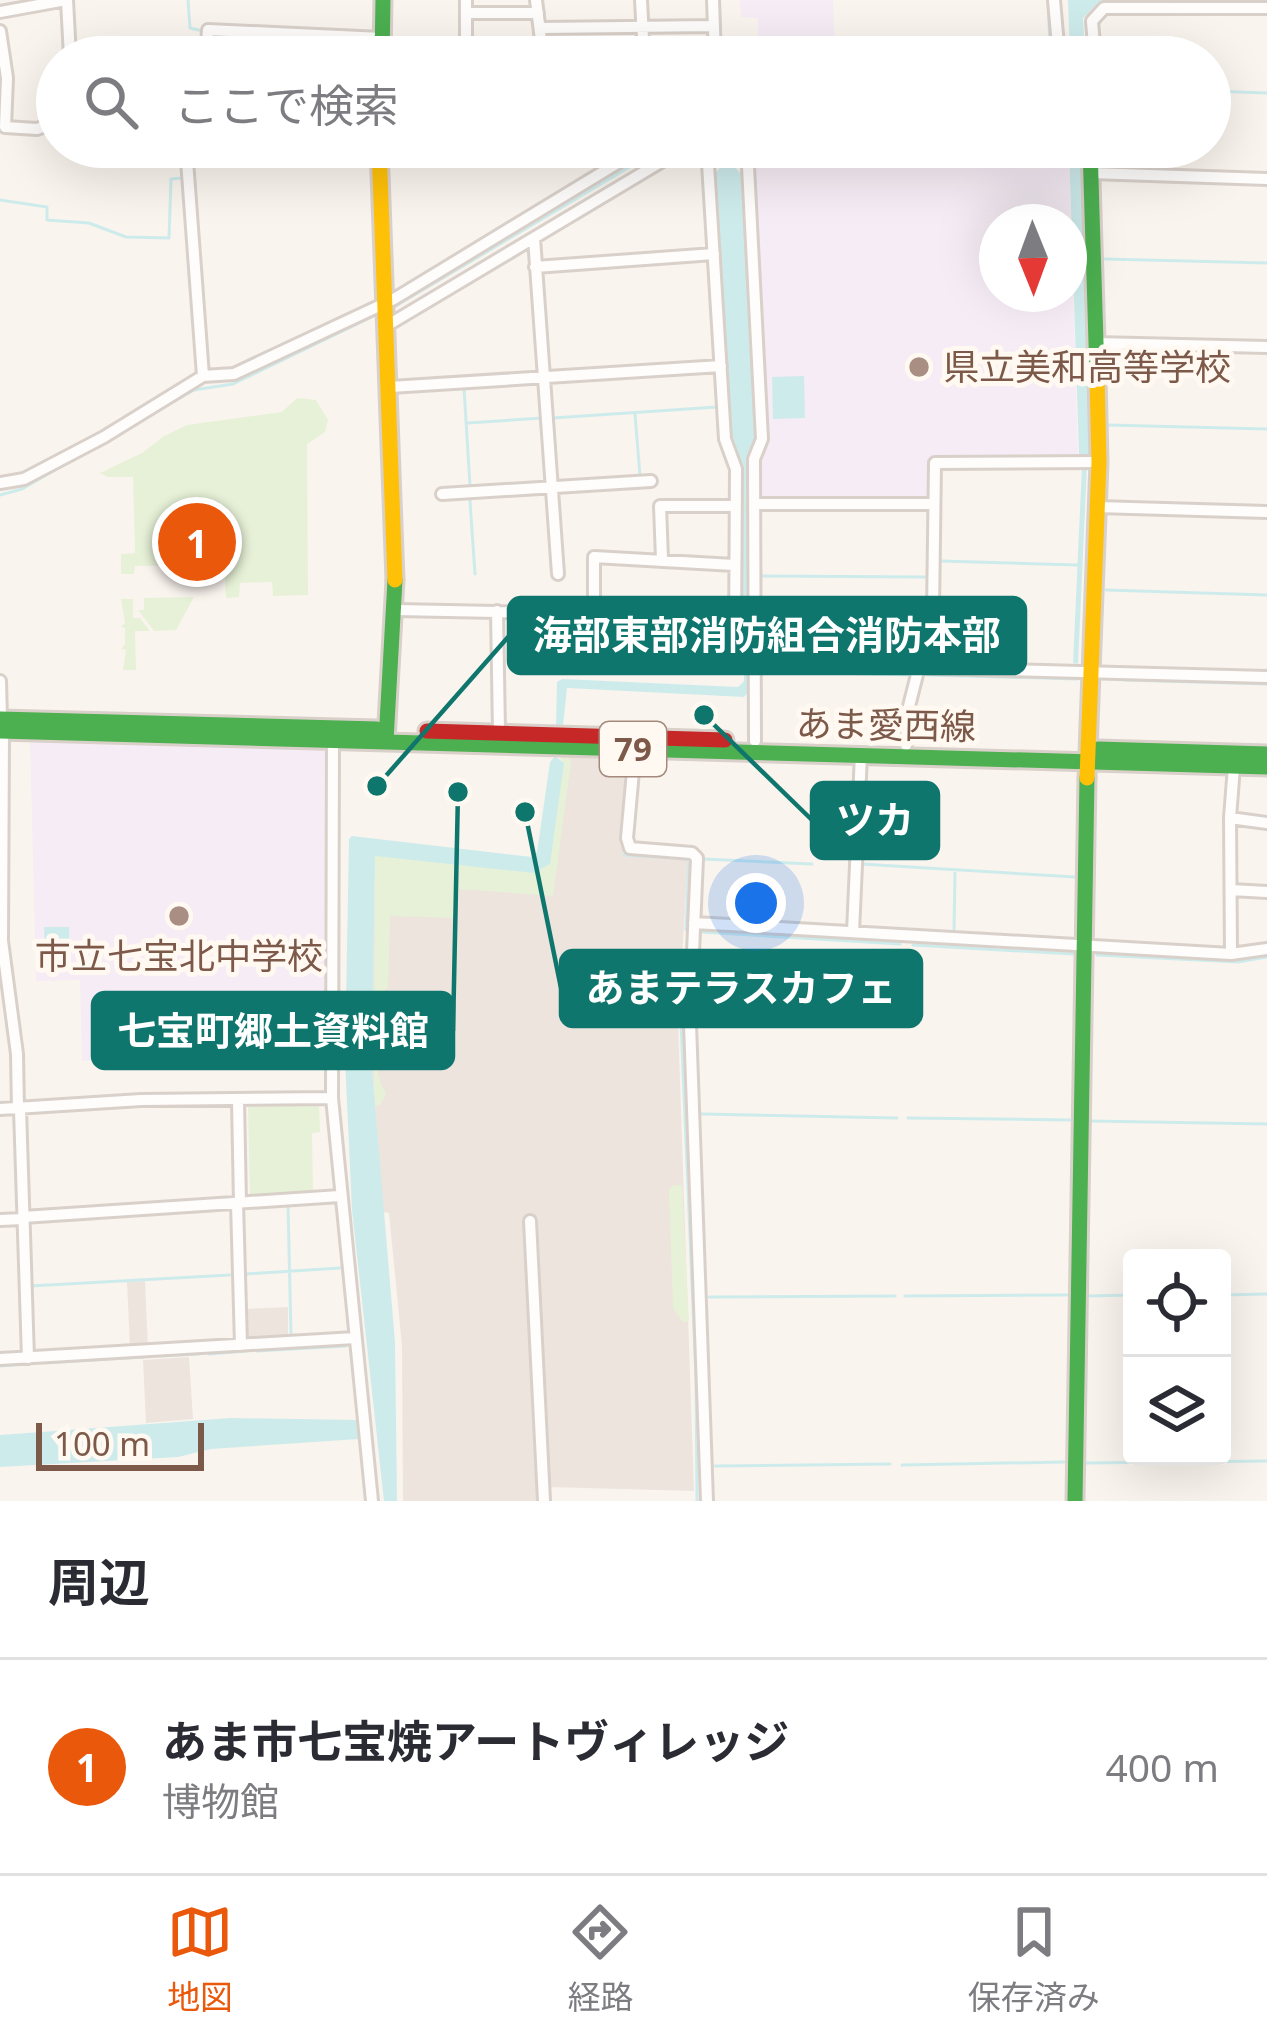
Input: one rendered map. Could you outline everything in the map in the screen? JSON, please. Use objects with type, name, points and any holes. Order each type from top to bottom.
[{"type":"main road","points":[[382,36],[383,0]]},
{"type":"main road","points":[[381,168],[396,610],[386,735]]},
{"type":"main road","points":[[1075,1501],[1087,754],[1099,462],[1091,168]]},
{"type":"main road","name":"あま愛西線","points":[[1,725],[386,735],[635,749],[1267,754]]},
{"type":"main road","name":"あま愛西線","points":[[1,725],[333,740],[499,733],[906,745],[1267,766]]},
{"type":"street","points":[[0,12],[66,0],[69,36]]},
{"type":"street","points":[[640,0],[643,36]]},
{"type":"street","points":[[713,0],[714,36]]},
{"type":"street","points":[[1054,0],[1057,36]]},
{"type":"street","points":[[466,6],[537,7],[541,36]]},
{"type":"street","points":[[1093,36],[1092,21],[1104,8],[1267,8]]},
{"type":"street","points":[[540,28],[714,26]]},
{"type":"street","points":[[208,36],[208,30],[338,36]]},
{"type":"street","points":[[0,32],[7,79],[5,127],[36,129]]},
{"type":"street","points":[[188,168],[203,376]]},
{"type":"street","points":[[388,311],[610,168]]},
{"type":"street","points":[[0,483],[24,479],[104,437],[203,376],[234,374],[388,311],[534,237],[651,168]]},
{"type":"street","points":[[566,640],[735,642],[736,469],[725,439],[708,168]]},
{"type":"street","points":[[748,168],[762,439],[754,458],[754,741]]},
{"type":"street","points":[[1091,173],[1267,179]]},
{"type":"street","points":[[526,220],[534,237],[558,574]]},
{"type":"street","points":[[536,267],[714,254]]},
{"type":"street","points":[[1095,343],[1267,347]]},
{"type":"street","points":[[390,387],[721,366]]},
{"type":"street","points":[[906,745],[908,714],[933,612],[934,463],[1099,462]]},
{"type":"street","points":[[442,494],[650,481]]},
{"type":"street","points":[[754,504],[934,504]]},
{"type":"street","points":[[662,559],[659,506],[734,506]]},
{"type":"street","points":[[1097,507],[1267,512]]},
{"type":"street","points":[[594,611],[594,557],[734,565]]},
{"type":"street","points":[[396,610],[637,609],[638,640]]},
{"type":"street","points":[[497,611],[499,733]]},
{"type":"street","points":[[754,664],[1267,677]]},
{"type":"street","points":[[0,681],[2,941],[9,970],[19,1109],[28,1358]]},
{"type":"street","points":[[333,740],[332,1097],[373,1501]]},
{"type":"street","points":[[635,749],[628,843],[634,850],[692,853],[697,858],[690,1024],[706,1501]]},
{"type":"street","points":[[853,932],[861,754]]},
{"type":"street","points":[[1231,954],[1234,766]]},
{"type":"street","points":[[857,844],[908,844],[911,793],[860,792]]},
{"type":"street","points":[[1230,818],[1267,823]]},
{"type":"street","points":[[1231,890],[1267,892]]},
{"type":"street","points":[[694,923],[1231,954],[1267,949]]},
{"type":"street","points":[[0,1109],[141,1100],[332,1097]]},
{"type":"street","points":[[238,1101],[241,1345]]},
{"type":"street","points":[[0,1220],[340,1196]]},
{"type":"street","points":[[530,1221],[544,1501]]},
{"type":"street","points":[[0,1359],[356,1338]]},
{"type":"shaded area","points":[[740,0],[833,0],[834,36],[758,36],[758,18],[741,17]]},
{"type":"shaded area","name":"県立美和高等学校","points":[[750,168],[1070,168],[1071,204],[979,204],[979,312],[1074,312],[1078,458],[928,459],[927,501],[757,501]]},
{"type":"shaded area","name":"市立七宝北中学校","points":[[30,741],[328,750],[324,1047],[82,1061],[80,980],[36,981]]},
{"type":"shaded area","points":[[559,756],[632,759],[623,855],[688,860],[678,1023],[694,1491],[548,1487],[535,1221],[540,1501],[403,1501],[402,1346],[389,1213],[383,1212],[372,1069],[375,855],[534,873],[564,764]]},
{"type":"shaded area","points":[[145,1281],[148,1347],[130,1348],[127,1282]]},
{"type":"shaded area","points":[[288,1307],[288,1337],[245,1337],[244,1309]]},
{"type":"shaded area","points":[[189,1357],[193,1419],[146,1423],[143,1360]]},
{"type":"green space","points":[[297,398],[316,400],[328,420],[325,432],[307,444],[308,595],[273,596],[272,582],[240,583],[239,597],[226,598],[224,564],[135,566],[134,574],[121,574],[121,554],[135,553],[133,477],[100,473],[187,425],[282,412]]},
{"type":"green space","points":[[194,597],[176,630],[154,631],[138,610],[144,610],[144,598]]},
{"type":"green space","points":[[121,599],[133,599],[133,618],[140,618],[150,631],[135,631],[136,670],[123,670]]},
{"type":"green space","points":[[559,756],[571,762],[553,896],[459,889],[456,918],[390,916],[388,987],[377,1058],[386,1093],[380,1105],[374,1106],[375,855],[534,873],[564,764]]},
{"type":"green space","points":[[319,1105],[320,1132],[312,1133],[313,1193],[250,1197],[248,1107]]},
{"type":"green space","points":[[682,1185],[689,1321],[683,1322],[673,1308],[669,1190]]},
{"type":"water","points":[[1068,0],[1267,0],[1098,3],[1083,18],[1084,36],[1069,36]]},
{"type":"water","points":[[720,168],[736,168],[743,176],[757,437],[749,457],[750,690],[744,697],[567,688],[563,726],[556,725],[557,682],[562,679],[738,687],[744,681],[739,456],[731,432],[715,174]]},
{"type":"water","points":[[1070,168],[1082,168],[1083,204],[1071,204]]},
{"type":"water","points":[[1074,312],[1086,312],[1091,453],[1079,454]]},
{"type":"water","points":[[804,376],[805,418],[773,419],[772,377]]},
{"type":"water","points":[[1082,466],[1087,466],[1078,664],[1073,663]]},
{"type":"water","points":[[555,756],[564,763],[550,864],[534,873],[375,856],[372,1069],[395,1342],[397,1501],[384,1501],[352,1210],[345,1059],[349,839],[532,857],[537,852],[550,762]]},
{"type":"water","points":[[44,927],[69,927],[70,969],[45,970]]},
{"type":"water","points":[[231,1418],[358,1420],[359,1439],[211,1449],[178,1457],[0,1467],[0,1435]]},
{"type":"waterway","points":[[188,0],[190,28],[203,31]]},
{"type":"waterway","points":[[719,0],[720,20]]},
{"type":"waterway","points":[[1048,0],[1050,36]]},
{"type":"waterway","points":[[1231,92],[1267,93]]},
{"type":"waterway","points":[[389,310],[628,168]]},
{"type":"waterway","points":[[0,200],[47,207],[47,220],[89,223],[126,237],[169,238],[171,179],[181,178]]},
{"type":"waterway","points":[[1105,259],[1267,263]]},
{"type":"waterway","points":[[0,495],[22,489],[194,390],[233,384],[380,313]]},
{"type":"waterway","points":[[464,388],[470,486]]},
{"type":"waterway","points":[[553,418],[717,407]]},
{"type":"waterway","points":[[635,414],[640,476]]},
{"type":"waterway","points":[[468,423],[542,418]]},
{"type":"waterway","points":[[1108,425],[1267,429]]},
{"type":"waterway","points":[[470,501],[475,574]]},
{"type":"waterway","points":[[941,561],[1077,565]]},
{"type":"waterway","points":[[759,576],[925,577]]},
{"type":"waterway","points":[[1106,590],[1267,595]]},
{"type":"waterway","points":[[765,671],[910,675]]},
{"type":"waterway","points":[[928,675],[1077,679]]},
{"type":"waterway","points":[[1124,680],[1267,684]]},
{"type":"waterway","points":[[624,855],[689,859],[686,930]]},
{"type":"waterway","points":[[703,859],[812,864]]},
{"type":"waterway","points":[[861,864],[1075,877]]},
{"type":"waterway","points":[[954,931],[955,872]]},
{"type":"waterway","points":[[688,932],[681,1023],[697,1501]]},
{"type":"waterway","points":[[700,932],[900,944]]},
{"type":"waterway","points":[[913,945],[1073,954]]},
{"type":"waterway","points":[[1097,955],[1238,962],[1267,957]]},
{"type":"waterway","points":[[702,1114],[897,1118]]},
{"type":"waterway","points":[[908,1118],[1070,1120]]},
{"type":"waterway","points":[[1091,1121],[1267,1124]]},
{"type":"waterway","points":[[247,1208],[332,1202]]},
{"type":"waterway","points":[[288,1205],[291,1335]]},
{"type":"waterway","points":[[177,1212],[232,1209],[235,1338]]},
{"type":"waterway","points":[[245,1274],[340,1268]]},
{"type":"waterway","points":[[30,1286],[230,1275]]},
{"type":"waterway","points":[[1231,1295],[1267,1294]]},
{"type":"waterway","points":[[905,1296],[1067,1295]]},
{"type":"waterway","points":[[1088,1296],[1123,1295]]},
{"type":"waterway","points":[[709,1297],[895,1296]]},
{"type":"waterway","points":[[257,1351],[346,1346]]},
{"type":"waterway","points":[[209,1354],[247,1351]]},
{"type":"waterway","points":[[159,1356],[199,1354]]},
{"type":"waterway","points":[[43,1363],[144,1357]]},
{"type":"waterway","points":[[0,1366],[29,1364]]},
{"type":"waterway","points":[[1085,1463],[1267,1461]]},
{"type":"waterway","points":[[902,1465],[1064,1462]]},
{"type":"waterway","points":[[715,1466],[890,1464]]},
{"type":"traffic: fast","points":[[382,36],[383,0]]},
{"type":"traffic: fast","points":[[1091,168],[1097,375]]},
{"type":"traffic: fast","points":[[386,741],[395,580]]},
{"type":"traffic: fast","points":[[0,719],[377,729]]},
{"type":"traffic: fast","points":[[0,731],[1267,767]]},
{"type":"traffic: fast","points":[[1098,749],[1267,754]]},
{"type":"traffic: fast","points":[[1075,1501],[1087,778]]},
{"type":"traffic: slow","points":[[380,168],[395,580]]},
{"type":"traffic: slow","points":[[1087,778],[1099,462],[1097,375]]},
{"type":"traffic: jam","points":[[427,731],[725,740]]},
{"type":"place","name":"県立美和高等学校","points":[[919,367]]},
{"type":"place","name":"あま市七宝焼アートヴィレッジ","points":[[197,542]]},
{"type":"place","name":"ツカ","points":[[704,715]]},
{"type":"place","name":"海部東部消防組合消防本部","points":[[377,786]]},
{"type":"place","name":"七宝町郷土資料館","points":[[458,792]]},
{"type":"place","name":"あまテラスカフェ","points":[[525,812]]},
{"type":"place","name":"市立七宝北中学校","points":[[179,916]]}]
